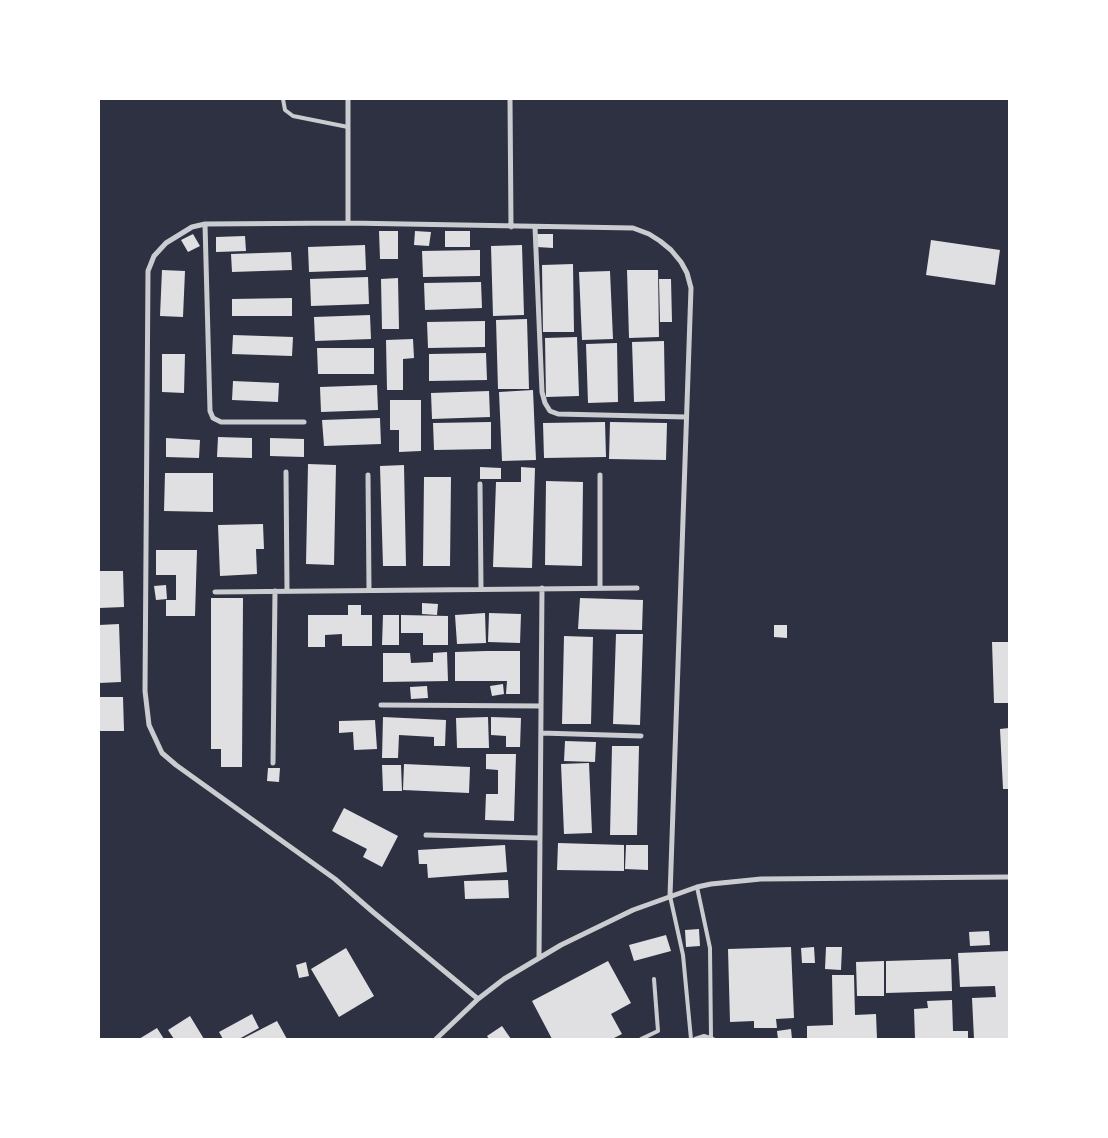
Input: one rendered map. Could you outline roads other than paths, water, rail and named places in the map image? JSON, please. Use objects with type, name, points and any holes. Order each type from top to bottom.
[{"type":"street","points":[[348,99],[348,223]]},
{"type":"street","points":[[510,99],[511,227]]},
{"type":"street","points":[[478,999],[335,878],[176,765],[162,753],[148,725],[145,690],[148,271],[154,256],[166,243],[192,227],[206,224],[348,223],[633,228],[649,234],[660,241],[681,262],[687,273],[691,288],[670,896]]},
{"type":"street","points":[[206,224],[210,412],[213,418],[221,422],[304,422]]},
{"type":"street","points":[[535,227],[542,392],[550,411],[558,414],[686,417]]},
{"type":"street","points":[[286,472],[287,591]]},
{"type":"street","points":[[368,475],[369,590]]},
{"type":"street","points":[[600,475],[600,588]]},
{"type":"street","points":[[480,484],[481,589]]},
{"type":"street","points":[[539,958],[542,588]]},
{"type":"street","points":[[215,592],[637,588]]},
{"type":"street","points":[[273,763],[274,591]]},
{"type":"street","points":[[381,704],[541,706]]},
{"type":"street","points":[[541,733],[641,736]]},
{"type":"street","points":[[426,835],[539,838]]},
{"type":"street","points":[[436,1039],[478,999],[504,979],[539,958],[593,928],[670,896],[697,887],[760,878],[1009,877]]},
{"type":"lane","points":[[283,99],[286,110],[293,116],[348,127]]},
{"type":"lane","points":[[695,1039],[704,1036],[712,1038],[710,948],[697,887]]},
{"type":"lane","points":[[670,896],[683,955],[691,1039]]},
{"type":"lane","points":[[641,1039],[658,1031],[654,979]]}]
